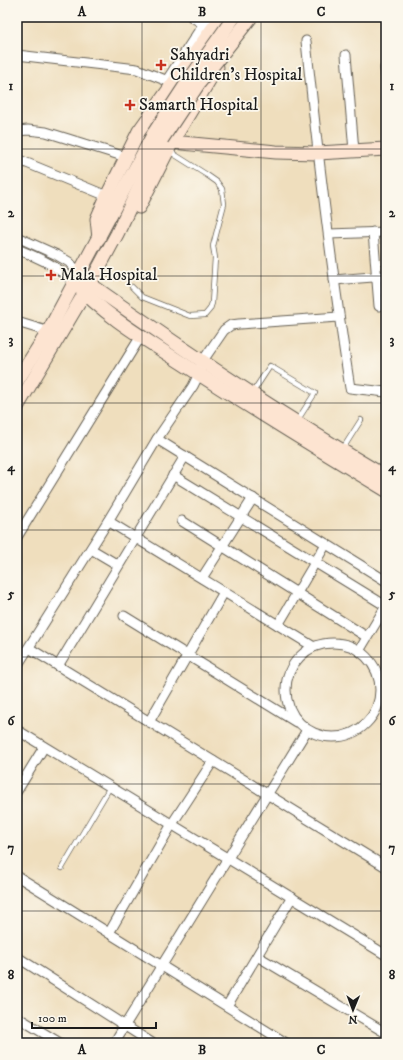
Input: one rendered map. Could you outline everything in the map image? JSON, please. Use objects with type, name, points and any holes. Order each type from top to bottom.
[{"type":"main road","points":[[164,141],[189,80],[234,17]]},
{"type":"main road","points":[[17,381],[87,289],[164,141],[199,83],[250,17]]},
{"type":"main road","points":[[99,238],[97,219],[139,131],[170,82],[211,24]]},
{"type":"main road","points":[[17,407],[54,334],[77,278],[99,238],[164,141],[219,63],[211,24]]},
{"type":"main road","points":[[164,141],[276,152],[318,153],[386,149]]},
{"type":"main road","points":[[99,238],[111,243]]},
{"type":"main road","points":[[77,278],[87,289],[98,306],[141,336],[252,394],[297,422],[386,490]]},
{"type":"main road","points":[[87,289],[201,368],[339,455],[386,477]]},
{"type":"street","points":[[192,17],[211,24]]},
{"type":"street","points":[[306,41],[334,280],[350,388],[386,392]]},
{"type":"street","points":[[17,55],[137,69],[170,82]]},
{"type":"street","points":[[346,55],[354,151]]},
{"type":"street","points":[[17,131],[28,130],[46,132],[126,157]]},
{"type":"street","points":[[17,159],[107,196]]},
{"type":"street","points":[[373,232],[379,306]]},
{"type":"street","points":[[329,234],[386,232]]},
{"type":"street","points":[[17,237],[69,262],[77,278]]},
{"type":"street","points":[[17,248],[48,262],[63,272],[77,278]]},
{"type":"street","points":[[334,280],[386,276]]},
{"type":"street","points":[[17,666],[91,549],[157,439],[193,386],[201,368],[224,330],[231,325],[339,317]]},
{"type":"street","points":[[17,322],[54,334]]},
{"type":"street","points":[[17,537],[141,336]]},
{"type":"street","points":[[157,439],[386,581]]},
{"type":"street","points":[[58,666],[185,456]]},
{"type":"street","points":[[173,475],[386,606],[359,651]]},
{"type":"street","points":[[202,578],[253,498]]},
{"type":"street","points":[[108,521],[314,647]]},
{"type":"street","points":[[182,521],[367,638]]},
{"type":"street","points":[[278,625],[326,544]]},
{"type":"street","points":[[91,549],[118,565]]},
{"type":"street","points":[[149,722],[224,592]]},
{"type":"street","points":[[124,616],[307,730],[321,736],[335,737],[350,734],[368,722],[376,710],[380,697],[380,686],[377,673],[368,659],[359,651],[341,644],[328,643],[314,647],[300,656],[289,671],[286,685],[286,696],[289,708],[298,723]]},
{"type":"street","points":[[29,648],[386,867]]},
{"type":"street","points":[[17,730],[386,955]]},
{"type":"street","points":[[114,1043],[307,730]]},
{"type":"street","points":[[17,791],[44,747]]},
{"type":"street","points":[[109,933],[172,824],[213,761]]},
{"type":"street","points":[[17,876],[286,1043]]},
{"type":"street","points":[[227,1006],[292,898]]},
{"type":"street","points":[[257,956],[386,1033]]},
{"type":"street","points":[[17,958],[152,1043]]},
{"type":"street","points":[[17,1017],[58,1043]]},
{"type":"lane","points":[[132,287],[142,297],[190,316],[205,314],[210,310],[212,303],[215,258],[213,246],[224,204],[222,189],[218,182],[164,141]]},
{"type":"lane","points":[[252,394],[270,366],[315,393],[297,422]]},
{"type":"lane","points":[[339,455],[361,420]]},
{"type":"lane","points":[[62,868],[110,787]]},
{"type":"place","name":"Sahyadri Children's Hospital","points":[[161,65]]},
{"type":"place","name":"Samarth Hospital","points":[[130,105]]},
{"type":"place","name":"Mala Hospital","points":[[51,275]]}]
